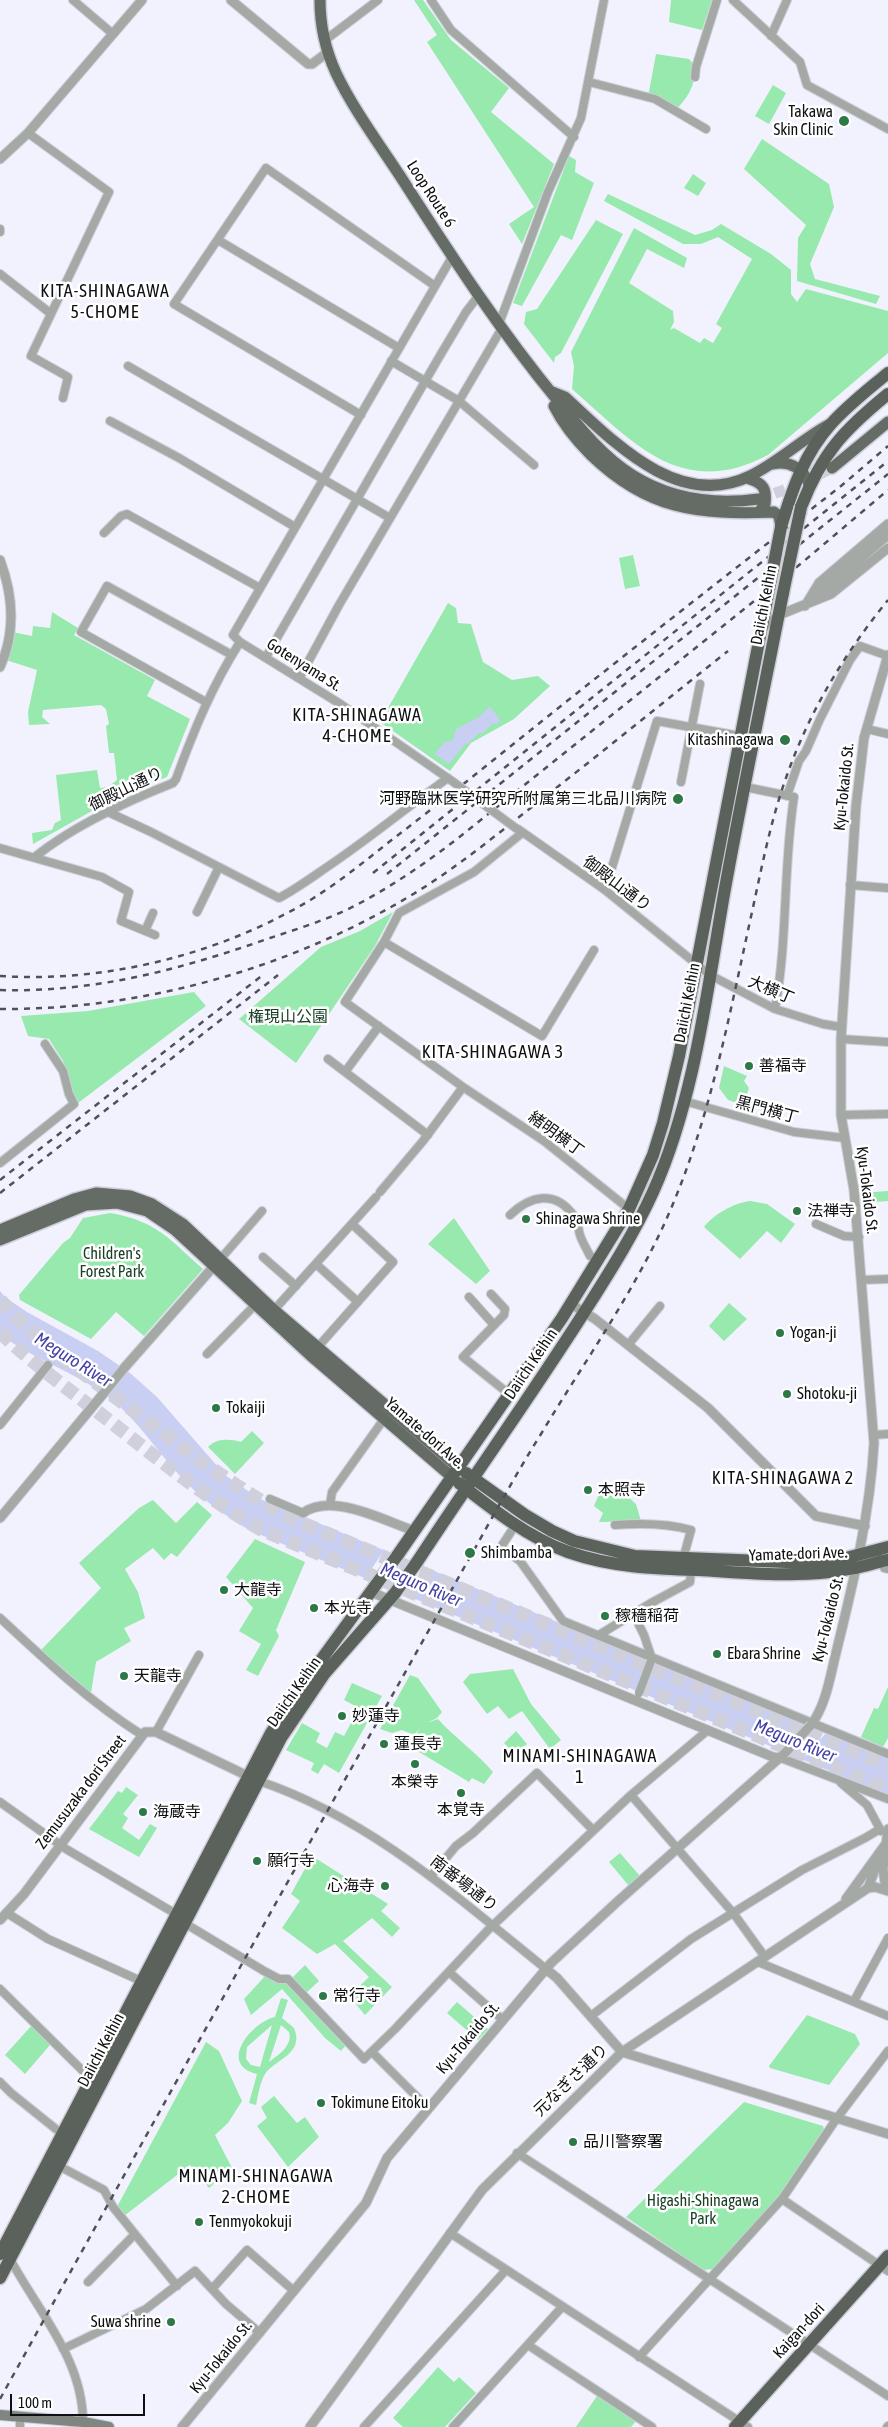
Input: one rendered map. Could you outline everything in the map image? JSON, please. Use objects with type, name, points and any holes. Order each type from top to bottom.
[{"type":"highway","name":"Daiichi Keihin","points":[[3,2250],[59,2166],[186,1924],[253,1779],[294,1697],[415,1532],[571,1304],[629,1209],[653,1155],[663,1123],[679,1056],[781,527],[800,470],[810,452],[831,424],[888,373]]},
{"type":"highway","name":"Daiichi Keihin","points":[[0,2278],[3,2250],[90,2078],[176,1914],[253,1779],[310,1693],[393,1597],[417,1562],[552,1363],[635,1230],[654,1191],[672,1144],[684,1102],[801,507],[809,485],[822,460],[842,435],[888,394]]},
{"type":"highway","points":[[455,1472],[469,1483]]},
{"type":"highway","name":"Yamate-dori Ave.","points":[[469,1483],[516,1524],[545,1542],[596,1560],[635,1568],[815,1573],[886,1563]]},
{"type":"highway","name":"Yamate-dori Ave.","points":[[469,1483],[574,1541],[635,1556],[812,1563],[859,1555],[888,1547]]},
{"type":"highway","name":"Kaigan-dori","points":[[741,2425],[810,2343],[885,2264]]},
{"type":"main road","name":"Loop Route 6","points":[[320,0],[326,46],[341,82],[452,257],[500,326],[549,390]]},
{"type":"main road","points":[[549,390],[565,397],[625,451],[644,465],[663,475],[682,481],[713,484],[748,478],[773,464],[802,441],[831,424]]},
{"type":"main road","points":[[549,390],[586,435],[612,459],[640,480],[673,494],[694,498],[730,501],[759,499]]},
{"type":"main road","points":[[549,390],[555,408],[578,442],[603,466],[635,490],[658,500],[713,513],[776,513],[780,519],[781,527]]},
{"type":"main road","points":[[832,468],[888,422]]},
{"type":"main road","points":[[773,464],[786,462],[800,470],[806,476],[809,485]]},
{"type":"main road","points":[[748,478],[762,484],[765,488],[765,504],[759,512]]},
{"type":"main road","name":"Yamate-dori Ave.","points":[[0,1230],[84,1196],[118,1194],[142,1200],[167,1212],[255,1305],[384,1419],[455,1472]]},
{"type":"main road","name":"Yamate-dori Ave.","points":[[0,1240],[86,1205],[117,1203],[137,1207],[162,1220],[274,1310],[455,1472]]},
{"type":"main road","points":[[0,2415],[20,2422],[84,2422],[109,2427]]},
{"type":"street","points":[[73,0],[113,34]]},
{"type":"street","points":[[0,159],[28,132],[142,0]]},
{"type":"street","points":[[231,0],[308,64],[312,64],[326,46],[378,0]]},
{"type":"street","points":[[432,0],[451,30],[574,137]]},
{"type":"street","points":[[300,677],[339,605],[459,401],[500,326],[548,192],[581,118],[604,0]]},
{"type":"street","points":[[696,77],[696,67],[717,0]]},
{"type":"street","points":[[733,0],[800,62],[807,85],[888,130]]},
{"type":"street","points":[[771,36],[787,0]]},
{"type":"street","points":[[588,82],[655,99],[706,129]]},
{"type":"street","points":[[28,132],[109,192],[31,356],[68,377],[63,398]]},
{"type":"street","points":[[361,415],[174,304],[266,168],[435,286]]},
{"type":"street","points":[[218,240],[399,348]]},
{"type":"street","points":[[240,642],[233,635],[452,257]]},
{"type":"street","points":[[0,274],[50,313]]},
{"type":"street","points":[[266,657],[425,381],[466,312],[479,295]]},
{"type":"street","points":[[391,361],[459,401],[534,465]]},
{"type":"street","points":[[128,366],[390,518]]},
{"type":"street","points":[[110,422],[179,458],[295,527]]},
{"type":"street","points":[[104,533],[120,516],[127,514],[260,588]]},
{"type":"street","points":[[805,606],[818,582],[888,524]]},
{"type":"street","points":[[805,606],[888,535]]},
{"type":"street","points":[[762,628],[779,615],[805,606],[844,585],[888,548]]},
{"type":"street","points":[[0,560],[6,575],[13,615],[0,667]]},
{"type":"street","points":[[206,702],[81,632],[107,586],[232,655]]},
{"type":"street","name":"Gotenyama St.","points":[[240,642],[300,677],[450,779],[519,831]]},
{"type":"street","name":"御殿山通り","points":[[36,856],[69,834],[108,812],[173,784],[206,702],[240,642]]},
{"type":"street","points":[[775,1009],[781,976],[790,796],[799,761],[806,751],[850,660],[860,646],[888,655]]},
{"type":"street","name":"Kyu-Tokaido St.","points":[[182,2427],[366,2203],[387,2158],[546,1969],[677,1848],[783,1756],[812,1724],[823,1704],[865,1526],[873,1462],[873,1435],[854,1190],[841,1115],[840,1039],[856,806],[867,729],[888,655]]},
{"type":"street","points":[[681,782],[700,684]]},
{"type":"street","points":[[604,890],[657,721],[740,736]]},
{"type":"street","points":[[867,729],[888,734]]},
{"type":"street","points":[[108,812],[279,898],[296,889],[367,841],[407,808],[450,779]]},
{"type":"street","points":[[745,787],[790,796]]},
{"type":"street","points":[[519,831],[474,872],[399,913],[384,942],[542,1036],[594,950]]},
{"type":"street","name":"御殿山通り","points":[[519,831],[604,890],[697,965]]},
{"type":"street","points":[[0,848],[36,856],[102,877],[129,892],[121,921],[155,935]]},
{"type":"street","points":[[197,912],[219,867]]},
{"type":"street","points":[[850,885],[888,888]]},
{"type":"street","points":[[145,931],[153,914]]},
{"type":"street","name":"緒明横丁","points":[[384,942],[345,1002],[463,1087],[544,1141],[629,1209]]},
{"type":"street","name":"大横丁","points":[[697,965],[710,975],[775,1009],[841,1028]]},
{"type":"street","points":[[345,1072],[379,1026]]},
{"type":"street","points":[[840,1039],[888,1042]]},
{"type":"street","points":[[0,1163],[74,1104],[69,1094],[63,1071],[45,1044]]},
{"type":"street","points":[[328,1059],[428,1134]]},
{"type":"street","points":[[274,1310],[378,1195],[428,1134],[463,1087]]},
{"type":"street","name":"黒門横丁","points":[[684,1102],[794,1132],[845,1138]]},
{"type":"street","points":[[841,1115],[888,1114]]},
{"type":"street","points":[[510,1216],[522,1204],[534,1199],[549,1199],[562,1204],[574,1216],[580,1236],[590,1256],[599,1259]]},
{"type":"street","points":[[0,1518],[125,1367],[262,1212]]},
{"type":"street","points":[[317,1348],[393,1262],[352,1224]]},
{"type":"street","points":[[816,1224],[844,1236],[858,1237]]},
{"type":"street","points":[[263,1257],[296,1286]]},
{"type":"street","points":[[316,1264],[358,1302]]},
{"type":"street","points":[[862,1280],[888,1278]]},
{"type":"street","points":[[491,1294],[506,1309],[504,1315],[463,1357],[508,1394]]},
{"type":"street","points":[[469,1297],[494,1325]]},
{"type":"street","points":[[571,1304],[628,1345],[708,1408],[816,1516],[865,1526]]},
{"type":"street","points":[[207,1354],[255,1305]]},
{"type":"street","points":[[628,1345],[660,1306]]},
{"type":"street","points":[[0,1425],[48,1366]]},
{"type":"street","points":[[330,1505],[332,1492],[384,1419]]},
{"type":"street","points":[[873,1435],[888,1434]]},
{"type":"street","points":[[270,1499],[303,1513],[320,1505],[353,1510],[415,1532]]},
{"type":"street","points":[[516,1524],[501,1547],[520,1561],[563,1621],[888,1754]]},
{"type":"street","points":[[615,1525],[656,1524],[691,1530],[683,1559]]},
{"type":"street","points":[[599,1635],[633,1613],[690,1582],[691,1570]]},
{"type":"street","points":[[373,1589],[637,1697],[708,1730],[773,1757],[783,1756],[888,1799]]},
{"type":"street","points":[[633,1613],[652,1659],[637,1697]]},
{"type":"street","points":[[0,1618],[63,1676],[114,1717],[142,1735]]},
{"type":"street","points":[[199,1655],[156,1732],[253,1779]]},
{"type":"street","points":[[186,1924],[279,1979],[288,1978],[364,2059],[493,1925],[631,1795],[708,1730]]},
{"type":"street","name":"Zemusuzaka dori Street","points":[[0,1920],[60,1845],[142,1735],[148,1731],[156,1732]]},
{"type":"street","points":[[431,1876],[456,1846],[473,1833],[537,1772],[593,1830]]},
{"type":"street","points":[[834,1777],[867,1805],[884,1829],[886,1843],[883,1869],[887,1890],[868,1888],[886,1843]]},
{"type":"street","name":"南番場通り","points":[[253,1779],[347,1819],[431,1876],[546,1969],[622,2052]]},
{"type":"street","points":[[631,1795],[734,1914],[761,1959],[888,2016]]},
{"type":"street","points":[[0,1802],[60,1845],[176,1914]]},
{"type":"street","points":[[591,2016],[691,1939],[802,1870],[884,1829]]},
{"type":"street","points":[[838,1909],[862,1880],[886,1843]]},
{"type":"street","name":"元なぎさ通り","points":[[310,2427],[482,2190],[517,2153],[622,2052],[868,1888]]},
{"type":"street","points":[[7,1913],[48,1939],[142,1981]]},
{"type":"street","points":[[854,2001],[888,1938]]},
{"type":"street","points":[[449,1972],[503,2020]]},
{"type":"street","points":[[0,1989],[90,2078]]},
{"type":"street","points":[[638,2357],[782,2199],[837,2118],[888,2051]]},
{"type":"street","points":[[372,2052],[428,2108]]},
{"type":"street","points":[[622,2052],[888,2134]]},
{"type":"street","points":[[0,2082],[62,2134]]},
{"type":"street","points":[[517,2153],[710,2280],[810,2343],[888,2396]]},
{"type":"street","points":[[59,2166],[104,2190],[113,2207],[177,2286]]},
{"type":"street","points":[[782,2199],[885,2264]]},
{"type":"street","points":[[450,2233],[741,2425]]},
{"type":"street","points":[[88,2282],[135,2234]]},
{"type":"street","points":[[3,2250],[64,2349],[76,2379],[82,2403],[84,2422]]},
{"type":"street","points":[[212,2289],[247,2250],[294,2291]]},
{"type":"street","points":[[364,2427],[506,2270]]},
{"type":"street","points":[[64,2349],[146,2309],[196,2272],[226,2304],[260,2333]]},
{"type":"street","points":[[453,2427],[562,2307]]},
{"type":"street","points":[[528,2345],[652,2427]]},
{"type":"green space","points":[[414,0],[423,0],[451,40],[509,88],[491,112],[554,164],[522,244],[509,224],[534,207],[427,42],[437,35]]},
{"type":"green space","points":[[671,0],[712,0],[702,30],[669,22]]},
{"type":"green space","points":[[656,54],[689,59],[696,67],[690,91],[674,111],[648,97]]},
{"type":"green space","points":[[773,85],[786,93],[769,124],[755,116]]},
{"type":"green space","points":[[762,139],[829,184],[834,207],[810,264],[815,279],[880,296],[876,304],[797,281],[798,238],[806,225],[744,169]]},
{"type":"green space","points":[[569,156],[576,160],[575,172],[594,183],[572,240],[561,235],[522,306],[513,303]]},
{"type":"green space","points":[[693,174],[706,183],[698,196],[684,188]]},
{"type":"green space","points":[[608,194],[695,235],[712,230],[721,224],[771,254],[791,270],[791,294],[797,302],[806,289],[888,311],[888,353],[768,455],[737,468],[709,472],[684,468],[660,459],[616,428],[572,389],[574,366],[571,352],[634,228],[687,258],[684,268],[647,249],[629,283],[673,311],[674,322],[670,330],[674,328],[700,343],[704,338],[713,343],[722,328],[716,324],[752,259],[718,237],[701,244],[683,244],[604,201]]},
{"type":"green space","points":[[596,220],[623,234],[561,353],[555,357],[554,363],[524,324],[526,312],[537,309]]},
{"type":"green space","points":[[633,555],[640,586],[625,589],[619,558]]},
{"type":"green space","points":[[448,603],[456,608],[458,623],[471,624],[483,662],[512,680],[538,676],[550,686],[514,719],[471,743],[450,771],[380,722]]},
{"type":"green space","points":[[52,612],[78,628],[74,635],[155,680],[147,696],[190,719],[167,777],[124,793],[33,844],[32,833],[52,830],[55,823],[61,820],[56,775],[97,770],[100,788],[108,787],[117,780],[114,753],[109,753],[106,726],[109,724],[106,709],[101,705],[43,710],[42,717],[50,724],[29,725],[28,712],[37,670],[6,660],[12,632],[32,636],[33,626],[50,628]]},
{"type":"green space","name":"権現山公園","points":[[393,912],[375,946],[296,1063],[239,1019],[321,947],[360,931]]},
{"type":"green space","points":[[194,992],[206,1006],[78,1103],[71,1090],[63,1061],[49,1039],[28,1036],[21,1016],[88,1011]]},
{"type":"green space","points":[[724,1066],[747,1076],[744,1081],[749,1088],[743,1105],[728,1100],[719,1088]]},
{"type":"green space","points":[[888,1191],[888,1201],[861,1203],[860,1193]]},
{"type":"green space","points":[[750,1201],[767,1204],[795,1224],[781,1243],[767,1231],[740,1259],[704,1227],[725,1210],[737,1204]]},
{"type":"green space","name":"Children's Forest Park","points":[[110,1213],[126,1216],[151,1226],[171,1240],[203,1269],[144,1336],[116,1312],[91,1339],[20,1300],[19,1295],[63,1243],[70,1238],[83,1218]]},
{"type":"green space","points":[[454,1218],[490,1271],[476,1284],[428,1244]]},
{"type":"green space","points":[[729,1303],[747,1319],[724,1341],[709,1326]]},
{"type":"green space","points":[[252,1431],[264,1443],[235,1474],[208,1447],[215,1442],[224,1440],[241,1442]]},
{"type":"green space","points":[[615,1485],[636,1504],[641,1521],[599,1522],[603,1513],[594,1506],[599,1494],[612,1491]]},
{"type":"green space","points":[[153,1500],[176,1523],[197,1502],[212,1515],[177,1557],[171,1553],[164,1560],[153,1548],[125,1569],[138,1592],[145,1618],[124,1628],[131,1641],[96,1662],[91,1693],[41,1650],[101,1588],[79,1563],[139,1508]]},
{"type":"green space","points":[[255,1539],[305,1562],[276,1630],[279,1636],[258,1676],[246,1670],[261,1644],[239,1631],[253,1608],[226,1577]]},
{"type":"green space","points":[[513,1669],[531,1704],[561,1740],[550,1749],[522,1711],[509,1719],[498,1706],[487,1714],[463,1682],[470,1674]]},
{"type":"green space","points":[[410,1675],[418,1678],[442,1712],[437,1718],[427,1723],[438,1719],[493,1772],[484,1784],[472,1778],[469,1782],[409,1746],[420,1728],[414,1735],[402,1730],[392,1733],[380,1729]]},
{"type":"green space","points":[[352,1683],[382,1696],[339,1773],[324,1764],[318,1774],[311,1770],[314,1763],[286,1750],[302,1723],[320,1733],[316,1742],[327,1748],[335,1732],[344,1736],[359,1708],[344,1700]]},
{"type":"green space","points":[[888,1687],[888,1738],[883,1747],[861,1737],[874,1708],[878,1709]]},
{"type":"green space","points":[[516,1731],[527,1744],[515,1754],[504,1743]]},
{"type":"green space","points":[[126,1787],[138,1795],[123,1814],[128,1818],[122,1828],[139,1840],[150,1824],[157,1828],[139,1857],[89,1829],[118,1791],[122,1793]]},
{"type":"green space","points":[[620,1853],[640,1876],[629,1886],[609,1862]]},
{"type":"green space","points":[[312,1856],[388,1904],[381,1911],[400,1928],[392,1937],[372,1918],[343,1941],[392,1987],[365,2015],[349,1996],[369,1977],[335,1944],[317,1954],[282,1928],[300,1901],[291,1894]]},
{"type":"green space","points":[[305,1965],[319,1981],[306,1993],[293,1977]]},
{"type":"green space","points":[[266,1975],[278,1982],[288,1983],[346,2045],[341,2051],[325,2038],[282,1989],[251,2015],[244,1999]]},
{"type":"green space","points":[[281,1998],[288,2000],[282,2018],[294,2028],[296,2044],[287,2055],[265,2074],[260,2085],[256,2105],[249,2103],[257,2074],[245,2069],[240,2062],[239,2053],[242,2044],[257,2027],[266,2020],[275,2017]],"holes":[[[272,2025],[260,2067],[251,2065],[246,2059],[247,2047]],[[281,2025],[289,2032],[289,2042],[284,2050],[269,2062]]]},
{"type":"green space","points":[[457,2002],[488,2029],[478,2040],[447,2013]]},
{"type":"green space","points":[[807,2015],[855,2034],[860,2044],[829,2085],[770,2068],[769,2066]]},
{"type":"green space","points":[[33,2024],[50,2040],[50,2045],[25,2074],[5,2055]]},
{"type":"green space","points":[[206,2042],[219,2051],[242,2101],[228,2123],[215,2135],[232,2168],[209,2188],[190,2165],[124,2216],[118,2205]]},
{"type":"green space","points":[[274,2096],[297,2123],[305,2117],[319,2137],[288,2167],[257,2126],[267,2118],[261,2107]]},
{"type":"green space","name":"Higashi-Shinagawa Park","points":[[744,2102],[823,2126],[824,2129],[781,2196],[714,2269],[703,2270],[626,2217]]},
{"type":"green space","points":[[438,2367],[454,2382],[459,2377],[476,2393],[445,2427],[403,2427],[393,2418]]},
{"type":"green space","points":[[597,2396],[636,2421],[631,2427],[576,2427]]},
{"type":"water","points":[[490,706],[500,720],[496,725],[493,723],[482,734],[480,732],[468,744],[466,743],[449,764],[434,754],[445,742],[453,740],[456,729],[479,717]]},
{"type":"water","name":"Meguro River","points":[[0,1291],[6,1298],[27,1312],[98,1351],[130,1373],[157,1397],[225,1475],[258,1498],[888,1759],[888,1795],[249,1530],[196,1492],[130,1417],[112,1400],[99,1390],[26,1351],[0,1334]]},
{"type":"pier","points":[[385,1549],[430,1567],[408,1598],[364,1580]]},
{"type":"pier","points":[[803,1722],[827,1732],[801,1761],[776,1751],[791,1730],[796,1730]]},
{"type":"tunnel","points":[[759,499],[798,485],[832,468]]},
{"type":"tunnel","points":[[0,1300],[29,1329],[60,1355],[210,1467],[276,1510],[299,1522],[888,1765]]},
{"type":"tunnel","points":[[0,1332],[39,1366],[163,1463],[221,1505],[262,1530],[888,1790]]},
{"type":"railway","points":[[0,976],[81,975],[162,961],[240,935],[312,899],[351,872],[841,486],[888,446]]},
{"type":"railway","points":[[373,873],[888,461]]},
{"type":"railway","points":[[387,874],[888,474]]},
{"type":"railway","points":[[0,990],[69,988],[137,977],[171,969],[204,960],[316,922],[351,908],[375,895],[413,871],[462,835],[804,561],[888,490]]},
{"type":"railway","points":[[0,2399],[502,1500],[633,1285],[660,1233],[677,1195],[704,1116],[725,1035],[767,843],[787,775],[806,728],[830,683],[857,641],[888,600]]},
{"type":"railway","points":[[0,1009],[107,1002],[160,993],[264,964],[314,945],[363,922],[410,896],[471,855],[728,651]]},
{"type":"railway","points":[[0,1180],[264,974]]},
{"type":"railway","points":[[0,1193],[278,975]]},
{"type":"place","name":"Takawa Skin Clinic","points":[[844,121]]},
{"type":"place","name":"Kitashinagawa","points":[[785,740]]},
{"type":"place","name":"河野臨牀医学研究所附属第三北品川病院","points":[[678,799]]},
{"type":"place","name":"善福寺","points":[[749,1066]]},
{"type":"place","name":"法禅寺","points":[[797,1211]]},
{"type":"place","name":"Shinagawa Shrine","points":[[526,1219]]},
{"type":"place","name":"Yogan-ji","points":[[780,1333]]},
{"type":"place","name":"Shotoku-ji","points":[[787,1394]]},
{"type":"place","name":"Tokaiji","points":[[216,1408]]},
{"type":"place","name":"本照寺","points":[[588,1490]]},
{"type":"place","name":"Shimbamba","points":[[470,1553]]},
{"type":"place","name":"大龍寺","points":[[224,1590]]},
{"type":"place","name":"本光寺","points":[[314,1608]]},
{"type":"place","name":"稼穡稲荷","points":[[605,1616]]},
{"type":"place","name":"Ebara Shrine","points":[[717,1654]]},
{"type":"place","name":"天龍寺","points":[[124,1676]]},
{"type":"place","name":"妙蓮寺","points":[[342,1716]]},
{"type":"place","name":"蓮長寺","points":[[384,1744]]},
{"type":"place","name":"本榮寺","points":[[415,1764]]},
{"type":"place","name":"本覚寺","points":[[461,1793]]},
{"type":"place","name":"海蔵寺","points":[[143,1812]]},
{"type":"place","name":"願行寺","points":[[257,1861]]},
{"type":"place","name":"心海寺","points":[[385,1886]]},
{"type":"place","name":"常行寺","points":[[323,1996]]},
{"type":"place","name":"Tokimune Eitoku","points":[[321,2103]]},
{"type":"place","name":"品川警察署","points":[[573,2142]]},
{"type":"place","name":"Tenmyokokuji","points":[[199,2222]]},
{"type":"place","name":"Suwa shrine","points":[[171,2322]]},
{"type":"district","name":"KITA-SHINAGAWA 5-CHOME","points":[[105,301]]},
{"type":"district","name":"KITA-SHINAGAWA 4-CHOME","points":[[357,725]]},
{"type":"district","name":"KITA-SHINAGAWA 3","points":[[493,1052]]},
{"type":"district","name":"KITA-SHINAGAWA 2","points":[[783,1478]]},
{"type":"district","name":"MINAMI-SHINAGAWA 1","points":[[580,1766]]},
{"type":"district","name":"MINAMI-SHINAGAWA 2-CHOME","points":[[256,2186]]}]
